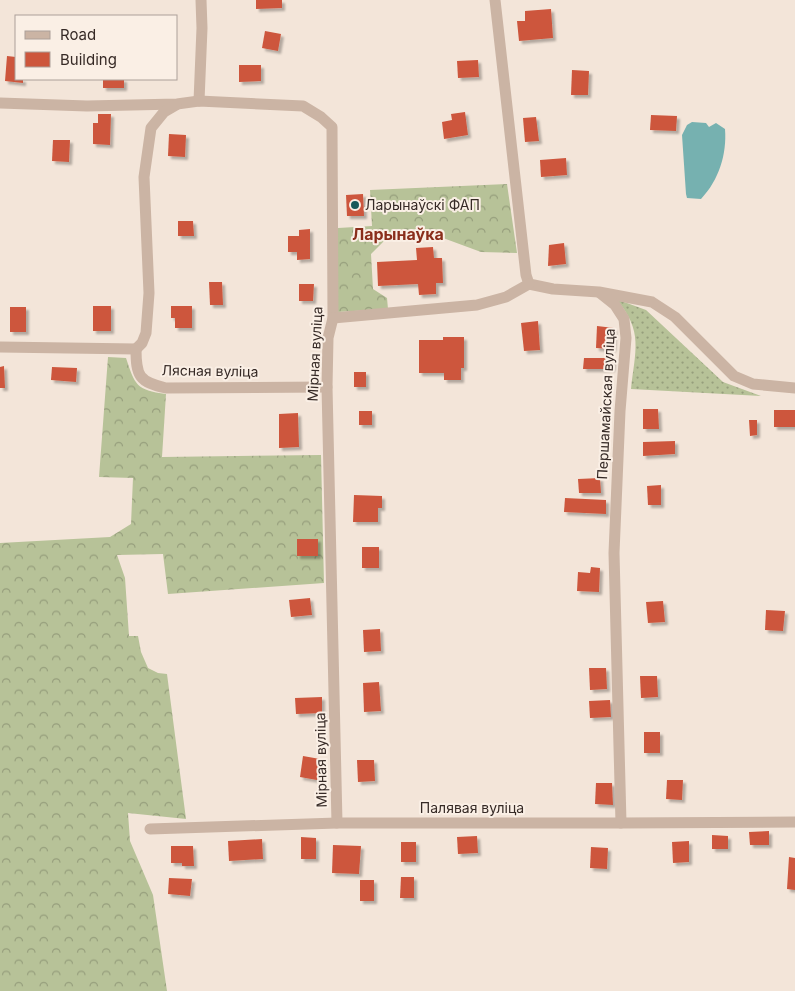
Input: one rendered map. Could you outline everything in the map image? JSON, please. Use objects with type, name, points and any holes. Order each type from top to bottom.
[{"type":"street","points":[[0,103],[87,106],[177,104],[199,100],[202,28],[201,0]]},
{"type":"street","points":[[495,0],[526,275],[529,284]]},
{"type":"street","name":"Мірная вуліца","points":[[199,100],[303,106],[321,117],[332,128],[333,318],[328,338],[327,387],[337,823]]},
{"type":"street","points":[[0,347],[136,349],[142,344],[146,333],[149,293],[144,177],[151,128],[164,112],[177,104]]},
{"type":"street","points":[[333,318],[477,305],[506,297],[529,284],[599,292],[652,302],[675,317],[734,376],[753,384],[795,388]]},
{"type":"street","name":"Першамайская вуліца","points":[[599,292],[615,305],[624,319],[626,338],[620,411],[614,552],[621,824]]},
{"type":"street","name":"Лясная вуліца","points":[[136,349],[139,376],[150,384],[166,388],[327,387]]},
{"type":"street","name":"Палявая вуліца","points":[[150,829],[337,823],[621,824],[795,822]]},
{"type":"green space","points":[[507,184],[517,253],[481,252],[435,235],[383,242],[371,254],[373,289],[387,298],[388,309],[337,312],[338,228],[372,226],[370,190]]},
{"type":"green space","points":[[616,299],[646,310],[723,382],[761,396],[631,389],[636,342],[631,321]]},
{"type":"green space","points":[[108,357],[126,358],[138,385],[148,390],[166,394],[162,457],[321,455],[324,583],[168,594],[163,554],[117,555],[125,578],[129,636],[138,636],[141,652],[148,668],[158,673],[167,674],[186,819],[128,813],[130,841],[153,895],[167,991],[0,991],[0,543],[110,537],[131,524],[133,478],[99,477]]},
{"type":"water","points":[[692,122],[706,123],[709,127],[716,123],[725,129],[725,148],[721,166],[713,184],[701,199],[687,198],[686,194],[682,135],[687,125]]},
{"type":"building","points":[[256,0],[282,0],[282,8],[256,9]]},
{"type":"building","points":[[551,9],[553,38],[519,41],[517,21],[525,21],[525,11]]},
{"type":"building","points":[[265,31],[281,34],[278,51],[262,48]]},
{"type":"building","points":[[7,56],[15,57],[15,80],[23,80],[23,83],[5,81]]},
{"type":"building","points":[[478,60],[479,77],[458,78],[457,61]]},
{"type":"building","points":[[239,65],[261,65],[261,81],[239,82]]},
{"type":"building","points":[[572,70],[589,71],[588,95],[571,95]]},
{"type":"building","points":[[103,80],[124,80],[124,88],[103,88]]},
{"type":"building","points":[[465,112],[468,135],[444,139],[442,122],[452,120],[451,114]]},
{"type":"building","points":[[98,114],[111,114],[110,145],[93,144],[93,123],[98,123]]},
{"type":"building","points":[[651,115],[677,116],[676,131],[650,130]]},
{"type":"building","points":[[536,117],[539,141],[525,142],[523,118]]},
{"type":"building","points":[[169,134],[186,135],[185,157],[168,156]]},
{"type":"building","points":[[53,140],[70,140],[69,162],[52,161]]},
{"type":"building","points":[[566,158],[567,175],[541,177],[540,160]]},
{"type":"building","name":"Ларынаўскі ФАП","points":[[363,194],[364,216],[347,216],[346,195]]},
{"type":"building","points":[[178,221],[193,221],[194,236],[178,236]]},
{"type":"building","points":[[310,229],[310,259],[297,260],[297,252],[288,252],[288,236],[299,236],[299,230]]},
{"type":"building","points":[[564,243],[566,264],[548,266],[549,245]]},
{"type":"building","points":[[433,247],[434,258],[442,258],[443,283],[436,283],[436,294],[419,295],[418,284],[378,286],[377,262],[417,260],[416,248]]},
{"type":"building","points":[[209,282],[222,282],[223,305],[210,305]]},
{"type":"building","points":[[299,284],[314,284],[313,301],[299,301]]},
{"type":"building","points":[[93,306],[111,306],[111,331],[93,331]]},
{"type":"building","points":[[171,306],[192,306],[192,328],[175,328],[175,318],[171,318]]},
{"type":"building","points":[[10,307],[26,307],[26,332],[10,332]]},
{"type":"building","points":[[538,321],[540,350],[524,351],[521,323]]},
{"type":"building","points":[[597,326],[614,328],[613,349],[596,348]]},
{"type":"building","points":[[443,337],[464,337],[464,368],[461,368],[461,380],[444,380],[444,373],[419,373],[419,340],[443,340]]},
{"type":"building","points":[[584,358],[613,358],[612,369],[583,369]]},
{"type":"building","points":[[4,366],[5,388],[0,388],[0,367]]},
{"type":"building","points":[[52,367],[77,368],[76,382],[51,380]]},
{"type":"building","points":[[354,372],[366,372],[366,387],[354,387]]},
{"type":"building","points":[[643,409],[658,409],[659,429],[643,429]]},
{"type":"building","points":[[774,410],[795,410],[795,427],[774,427]]},
{"type":"building","points":[[359,411],[372,411],[372,425],[359,425]]},
{"type":"building","points":[[298,413],[299,447],[279,448],[279,414]]},
{"type":"building","points":[[749,420],[757,420],[757,435],[750,436]]},
{"type":"building","points":[[675,441],[675,454],[643,456],[643,442]]},
{"type":"building","points":[[600,478],[601,493],[579,493],[578,479]]},
{"type":"building","points":[[661,485],[661,505],[648,505],[647,486]]},
{"type":"building","points":[[354,495],[382,496],[382,508],[378,508],[378,522],[353,522]]},
{"type":"building","points":[[565,498],[606,500],[606,514],[564,512]]},
{"type":"building","points":[[297,539],[318,539],[318,556],[297,556]]},
{"type":"building","points":[[362,547],[379,547],[379,568],[362,568]]},
{"type":"building","points":[[591,567],[600,568],[599,592],[577,591],[578,572],[590,573]]},
{"type":"building","points":[[310,598],[312,615],[291,617],[289,600]]},
{"type":"building","points":[[663,601],[665,622],[648,623],[646,602]]},
{"type":"building","points":[[766,610],[785,611],[783,631],[765,630]]},
{"type":"building","points":[[380,629],[381,651],[364,652],[363,630]]},
{"type":"building","points":[[589,668],[606,668],[607,689],[590,690]]},
{"type":"building","points":[[640,676],[657,676],[658,697],[641,698]]},
{"type":"building","points":[[379,682],[381,711],[364,712],[363,683]]},
{"type":"building","points":[[322,697],[322,713],[296,714],[295,698]]},
{"type":"building","points":[[610,700],[611,717],[590,718],[589,701]]},
{"type":"building","points":[[644,732],[660,732],[660,753],[644,753]]},
{"type":"building","points":[[303,756],[320,759],[317,780],[300,777]]},
{"type":"building","points":[[357,760],[374,760],[375,781],[358,782]]},
{"type":"building","points":[[667,780],[683,780],[682,800],[666,799]]},
{"type":"building","points":[[596,783],[612,783],[613,805],[595,804]]},
{"type":"building","points":[[769,831],[769,845],[750,845],[749,832]]},
{"type":"building","points":[[712,835],[728,836],[728,849],[712,849]]},
{"type":"building","points":[[477,836],[478,853],[458,854],[457,837]]},
{"type":"building","points":[[301,837],[316,838],[316,859],[301,859]]},
{"type":"building","points":[[262,839],[263,859],[229,861],[228,841]]},
{"type":"building","points":[[689,841],[689,862],[673,863],[672,842]]},
{"type":"building","points":[[401,842],[416,842],[416,862],[401,862]]},
{"type":"building","points":[[333,845],[361,846],[359,874],[332,873]]},
{"type":"building","points":[[171,846],[193,846],[194,866],[182,866],[182,863],[171,863]]},
{"type":"building","points":[[591,847],[608,848],[607,869],[590,868]]},
{"type":"building","points":[[789,857],[795,858],[795,890],[787,889]]},
{"type":"building","points":[[401,877],[414,877],[414,898],[400,898]]},
{"type":"building","points":[[169,878],[192,879],[190,896],[168,894]]},
{"type":"building","points":[[360,880],[374,880],[374,901],[360,901]]},
{"type":"place","name":"Ларынаўскі ФАП","points":[[355,205]]},
{"type":"district","name":"Ларынаўка","points":[[398,234]]}]
